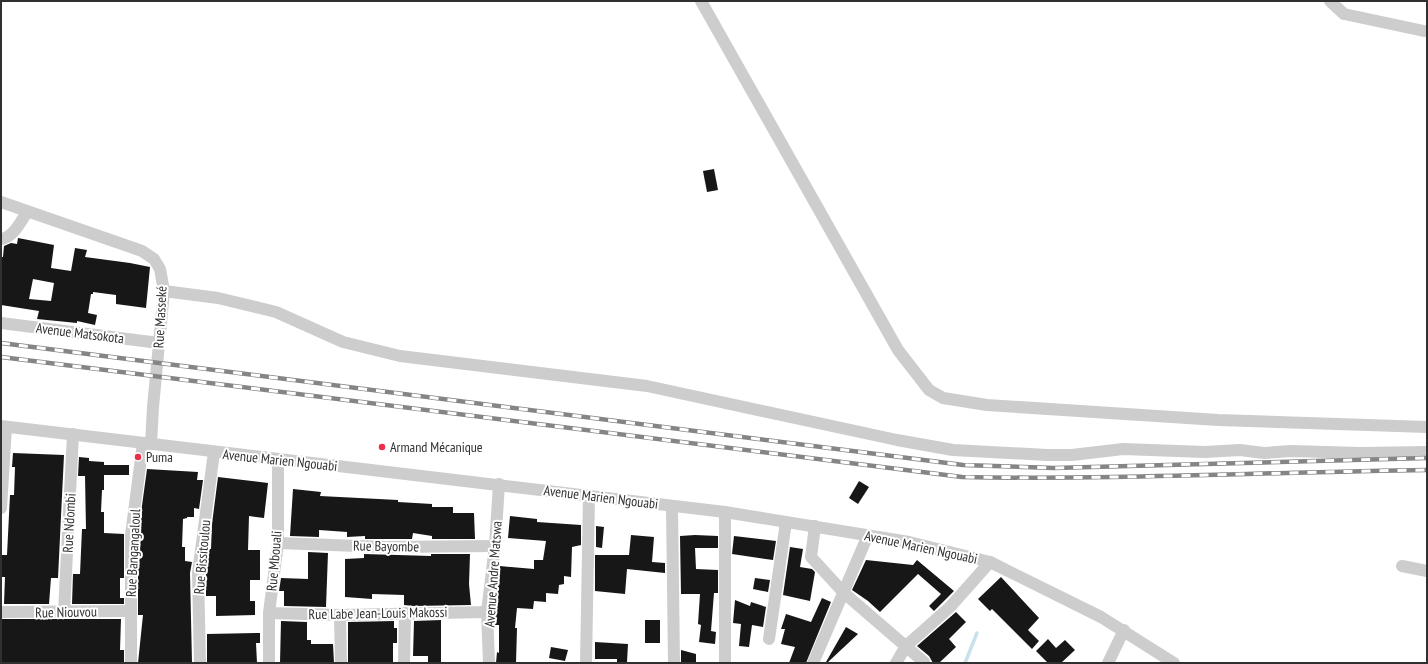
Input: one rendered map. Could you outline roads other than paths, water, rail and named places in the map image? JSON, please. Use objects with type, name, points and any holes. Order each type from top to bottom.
[{"type":"street","points":[[701,1],[898,350],[929,390],[943,398],[987,405],[1019,408],[1218,420],[1427,427]]},
{"type":"street","points":[[1330,1],[1344,14],[1424,31]]},
{"type":"street","name":"Rue Masseké","points":[[1,202],[142,251],[154,259],[160,269],[164,291],[147,443]]},
{"type":"street","points":[[1,239],[5,239],[10,235],[27,212]]},
{"type":"street","points":[[164,291],[218,298],[276,312],[343,342],[400,356],[647,386],[897,440],[953,450],[1047,455],[1123,449],[1205,452],[1240,450],[1264,454],[1291,451],[1360,453],[1427,452]]},
{"type":"street","name":"Avenue Matsokota","points":[[1,323],[159,343]]},
{"type":"street","points":[[1,508],[4,427]]},
{"type":"street","name":"Avenue Marien Ngouabi","points":[[4,427],[499,484],[725,512],[868,535],[947,550],[990,562],[1067,599],[1124,630],[1174,663]]},
{"type":"street","name":"Rue Ndombi","points":[[64,612],[73,434]]},
{"type":"street","name":"Rue Bangangaloul","points":[[131,663],[131,535],[147,443]]},
{"type":"street","name":"Rue Bissitoulou","points":[[200,663],[198,573],[214,452]]},
{"type":"street","name":"Rue Mbouali","points":[[269,663],[269,613],[278,543],[278,459]]},
{"type":"street","name":"Avenue Andre Matswa","points":[[489,663],[487,612],[495,546],[499,484]]},
{"type":"street","points":[[586,663],[589,496]]},
{"type":"street","points":[[672,506],[674,663]]},
{"type":"street","points":[[725,512],[725,663]]},
{"type":"street","points":[[769,638],[786,522]]},
{"type":"street","points":[[815,526],[811,557],[844,593],[924,662]]},
{"type":"street","points":[[813,663],[868,535]]},
{"type":"street","name":"Rue Bayombe","points":[[278,543],[386,547],[495,546]]},
{"type":"street","points":[[896,663],[906,646],[950,607],[990,562]]},
{"type":"street","points":[[1402,566],[1427,571]]},
{"type":"street","name":"Rue Niouvou","points":[[1,612],[130,611]]},
{"type":"street","name":"Rue Labe Jean-Louis Makossi","points":[[269,613],[340,615],[487,612]]},
{"type":"street","points":[[404,613],[404,663]]},
{"type":"street","points":[[340,615],[340,663]]},
{"type":"street","points":[[1108,663],[1124,630]]},
{"type":"waterway","points":[[965,663],[977,633]]},
{"type":"railway","points":[[1,343],[963,465],[1054,468],[1427,458]]},
{"type":"railway","points":[[1,357],[962,477],[1136,477],[1427,470]]},
{"type":"place","name":"Armand Mécanique","points":[[382,447]]},
{"type":"place","name":"Puma","points":[[138,457]]}]
